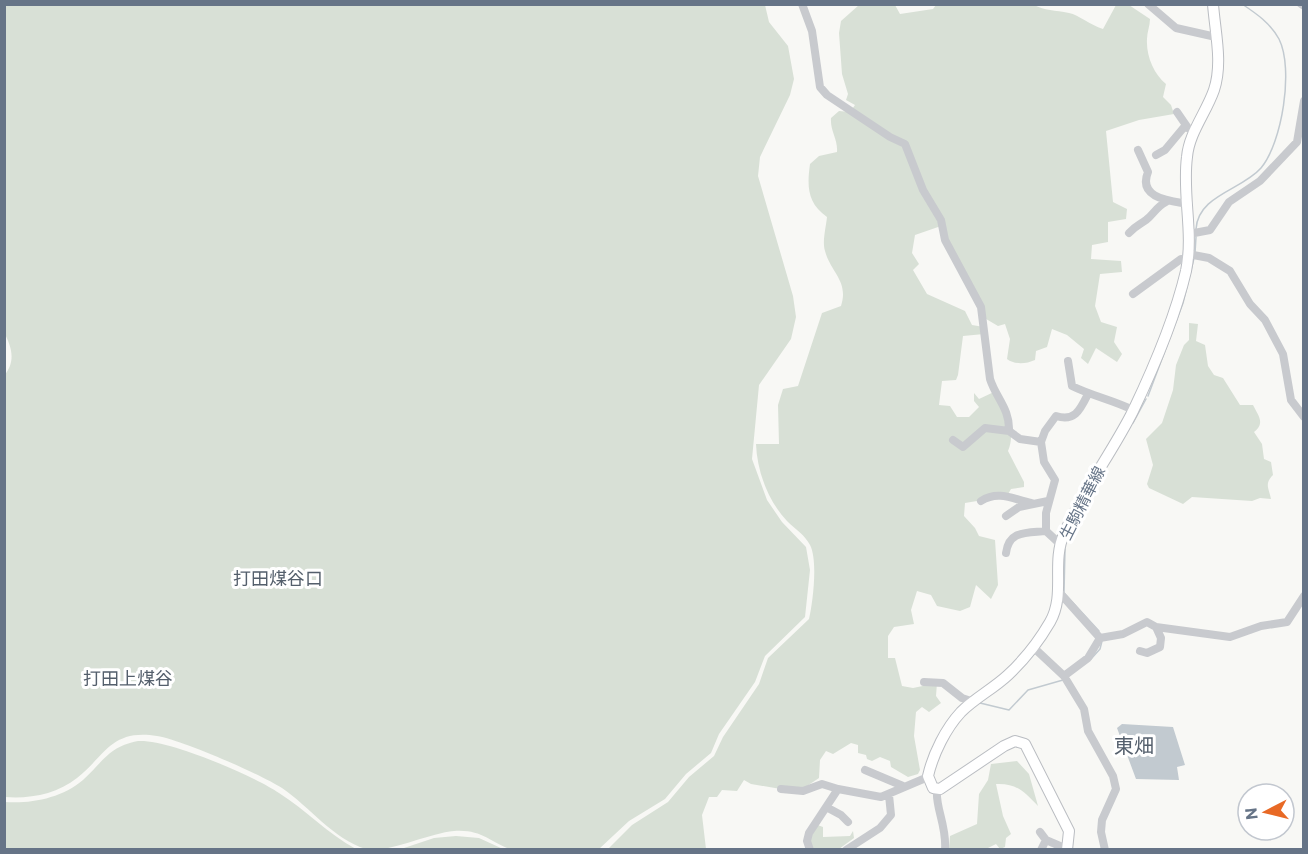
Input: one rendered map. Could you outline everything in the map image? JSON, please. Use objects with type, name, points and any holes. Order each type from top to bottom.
[{"type":"main road","name":"生駒精華線","points":[[928,777],[930,765],[952,723],[1008,675],[1033,647],[1056,609],[1059,592],[1060,543],[1083,496],[1133,410],[1158,355],[1180,291],[1188,257],[1187,156],[1190,129],[1214,90],[1218,61],[1213,4]]},
{"type":"main road","points":[[928,777],[937,790],[944,788],[1004,746],[1021,742],[1029,749],[1067,825],[1070,836],[1067,849]]},
{"type":"street","points":[[802,4],[812,31],[820,87],[827,95],[890,137],[905,144],[923,190],[940,220],[945,240],[981,307],[990,379],[993,390],[1006,409],[1009,431]]},
{"type":"street","points":[[1148,4],[1176,28],[1216,37]]},
{"type":"street","points":[[1189,234],[1210,230],[1229,202],[1260,181],[1300,143],[1304,101]]},
{"type":"street","points":[[1156,155],[1190,129],[1177,112]]},
{"type":"street","points":[[1138,150],[1148,172],[1146,185],[1166,202]]},
{"type":"street","points":[[1129,233],[1138,223],[1145,221],[1158,206],[1166,202],[1188,204]]},
{"type":"street","points":[[1133,294],[1181,259],[1209,258],[1225,267],[1250,304],[1265,320],[1283,354],[1291,400],[1304,417]]},
{"type":"street","points":[[1068,361],[1072,386],[1133,410]]},
{"type":"street","points":[[1046,531],[1048,501],[1055,480],[1044,462],[1041,442],[1045,431],[1056,416],[1069,419],[1074,417],[1088,394]]},
{"type":"street","points":[[953,440],[963,447],[985,428],[1009,431],[1020,439],[1041,442]]},
{"type":"street","points":[[981,501],[989,496],[1001,494],[1031,503]]},
{"type":"street","points":[[1006,516],[1019,507],[1048,501]]},
{"type":"street","points":[[1006,553],[1007,543],[1017,534],[1046,531],[1060,543]]},
{"type":"street","points":[[1059,592],[1100,638]]},
{"type":"street","points":[[1064,676],[1088,658],[1100,638],[1123,634],[1143,622],[1156,627],[1213,636],[1236,636],[1261,626],[1287,622],[1304,596]]},
{"type":"street","points":[[1140,651],[1147,654],[1160,647],[1161,638],[1156,627]]},
{"type":"street","points":[[1033,647],[1064,676],[1084,709],[1088,731],[1113,776],[1116,789],[1102,820],[1101,832],[1105,849]]},
{"type":"street","points":[[924,682],[943,683],[962,698],[974,702]]},
{"type":"street","points":[[865,770],[903,786]]},
{"type":"street","points":[[781,789],[803,791],[822,784],[873,798],[889,795],[903,786],[928,777]]},
{"type":"street","points":[[810,849],[807,841],[809,833],[828,808],[838,789]]},
{"type":"street","points":[[937,790],[936,798],[945,826],[945,849]]},
{"type":"street","points":[[846,849],[880,828],[891,815],[889,795]]},
{"type":"street","points":[[828,808],[841,814],[848,822]]},
{"type":"street","points":[[1040,832],[1046,840],[1067,849]]},
{"type":"street","points":[[1041,849],[1046,840]]},
{"type":"shaded area","points":[[5,4],[765,5],[769,22],[788,46],[794,79],[790,95],[760,157],[758,176],[793,296],[796,317],[791,339],[759,385],[752,459],[767,500],[782,522],[806,547],[810,570],[805,617],[765,656],[755,682],[719,734],[711,753],[686,774],[665,799],[629,821],[599,849],[520,851],[505,847],[479,834],[454,831],[385,849],[366,849],[343,838],[282,788],[271,782],[221,758],[184,744],[157,736],[142,735],[119,740],[77,778],[61,788],[33,796],[5,797],[4,376],[10,365],[12,354],[4,332]]},
{"type":"shaded area","points":[[1032,4],[1073,14],[1103,29],[1116,5],[1129,5],[1150,19],[1147,39],[1149,58],[1166,84],[1163,97],[1171,105],[1174,114],[1139,120],[1106,131],[1113,202],[1127,209],[1126,219],[1108,222],[1108,242],[1092,245],[1091,259],[1121,261],[1122,272],[1100,274],[1095,306],[1101,322],[1117,327],[1114,342],[1122,354],[1117,362],[1096,348],[1088,364],[1081,358],[1084,349],[1067,335],[1052,329],[1047,347],[1036,351],[1035,360],[1021,363],[1007,359],[1010,339],[1005,324],[998,326],[981,316],[941,226],[915,235],[912,253],[919,264],[913,270],[927,294],[965,311],[972,325],[984,327],[984,334],[963,336],[958,375],[956,380],[942,381],[939,405],[950,406],[957,417],[969,417],[979,407],[974,401],[974,393],[979,399],[996,391],[1010,428],[1008,451],[1024,482],[1024,487],[1011,489],[1007,496],[965,503],[964,516],[979,536],[995,540],[998,585],[991,599],[976,585],[970,607],[960,611],[937,606],[931,595],[917,591],[911,610],[914,624],[894,627],[888,636],[888,658],[895,658],[902,686],[913,688],[937,683],[936,696],[941,703],[929,712],[922,707],[916,712],[914,736],[920,770],[918,774],[908,777],[891,767],[890,761],[880,757],[872,761],[867,759],[866,755],[858,753],[858,745],[851,743],[833,754],[826,751],[820,760],[819,778],[798,792],[751,784],[744,780],[737,791],[722,790],[717,797],[709,797],[702,815],[706,849],[607,850],[632,825],[668,802],[689,777],[714,756],[723,737],[759,684],[768,658],[809,619],[814,581],[814,560],[810,545],[780,513],[769,495],[761,475],[756,444],[779,444],[778,405],[783,389],[798,386],[822,313],[841,306],[843,297],[841,283],[824,247],[827,217],[815,206],[809,187],[810,164],[819,156],[837,152],[831,118],[839,111],[850,112],[855,105],[846,100],[848,94],[842,74],[839,33],[841,21],[859,5],[895,5],[900,14],[933,9],[936,5]]},
{"type":"shaded area","points":[[1189,323],[1198,324],[1196,341],[1205,345],[1208,366],[1214,375],[1223,378],[1240,405],[1253,405],[1259,416],[1260,423],[1254,432],[1262,444],[1264,459],[1271,462],[1273,475],[1268,486],[1271,499],[1260,498],[1252,501],[1192,497],[1183,504],[1149,488],[1147,484],[1153,465],[1146,439],[1162,423],[1173,390],[1176,365],[1184,345],[1189,340]]},
{"type":"shaded area","points":[[1122,724],[1173,727],[1185,765],[1177,767],[1179,780],[1136,779],[1117,728]]},
{"type":"shaded area","points":[[138,741],[152,742],[189,752],[250,777],[289,800],[356,849],[5,849],[5,802],[36,801],[66,791],[83,780],[113,751]]},
{"type":"shaded area","points":[[1017,761],[1029,774],[1038,806],[1015,787],[996,784],[1003,816],[1011,834],[1006,838],[1005,847],[1000,849],[996,844],[986,849],[949,849],[950,836],[977,824],[979,794],[988,780],[991,764]]},
{"type":"shaded area","points":[[815,824],[823,827],[823,837],[850,836],[853,831],[854,838],[839,849],[807,850]]},
{"type":"shaded area","points":[[456,836],[479,838],[503,849],[401,849],[434,838]]},
{"type":"waterway","points":[[1196,229],[1204,208],[1222,194],[1253,176],[1261,168],[1275,142],[1284,105],[1285,68],[1279,39],[1272,28],[1242,4]]},
{"type":"waterway","points":[[1195,253],[1196,237]]},
{"type":"waterway","points":[[1148,396],[1183,303],[1194,258]]},
{"type":"waterway","points":[[1133,423],[1146,399]]},
{"type":"waterway","points":[[1065,549],[1064,593],[1099,631]]},
{"type":"waterway","points":[[1091,659],[1100,649],[1102,641]]},
{"type":"waterway","points":[[980,703],[1009,710],[1028,690],[1063,680]]},
{"type":"district","name":"打田煤谷口","points":[[278,579]]},
{"type":"district","name":"打田上煤谷","points":[[128,679]]},
{"type":"district","name":"東畑","points":[[1134,746]]}]
